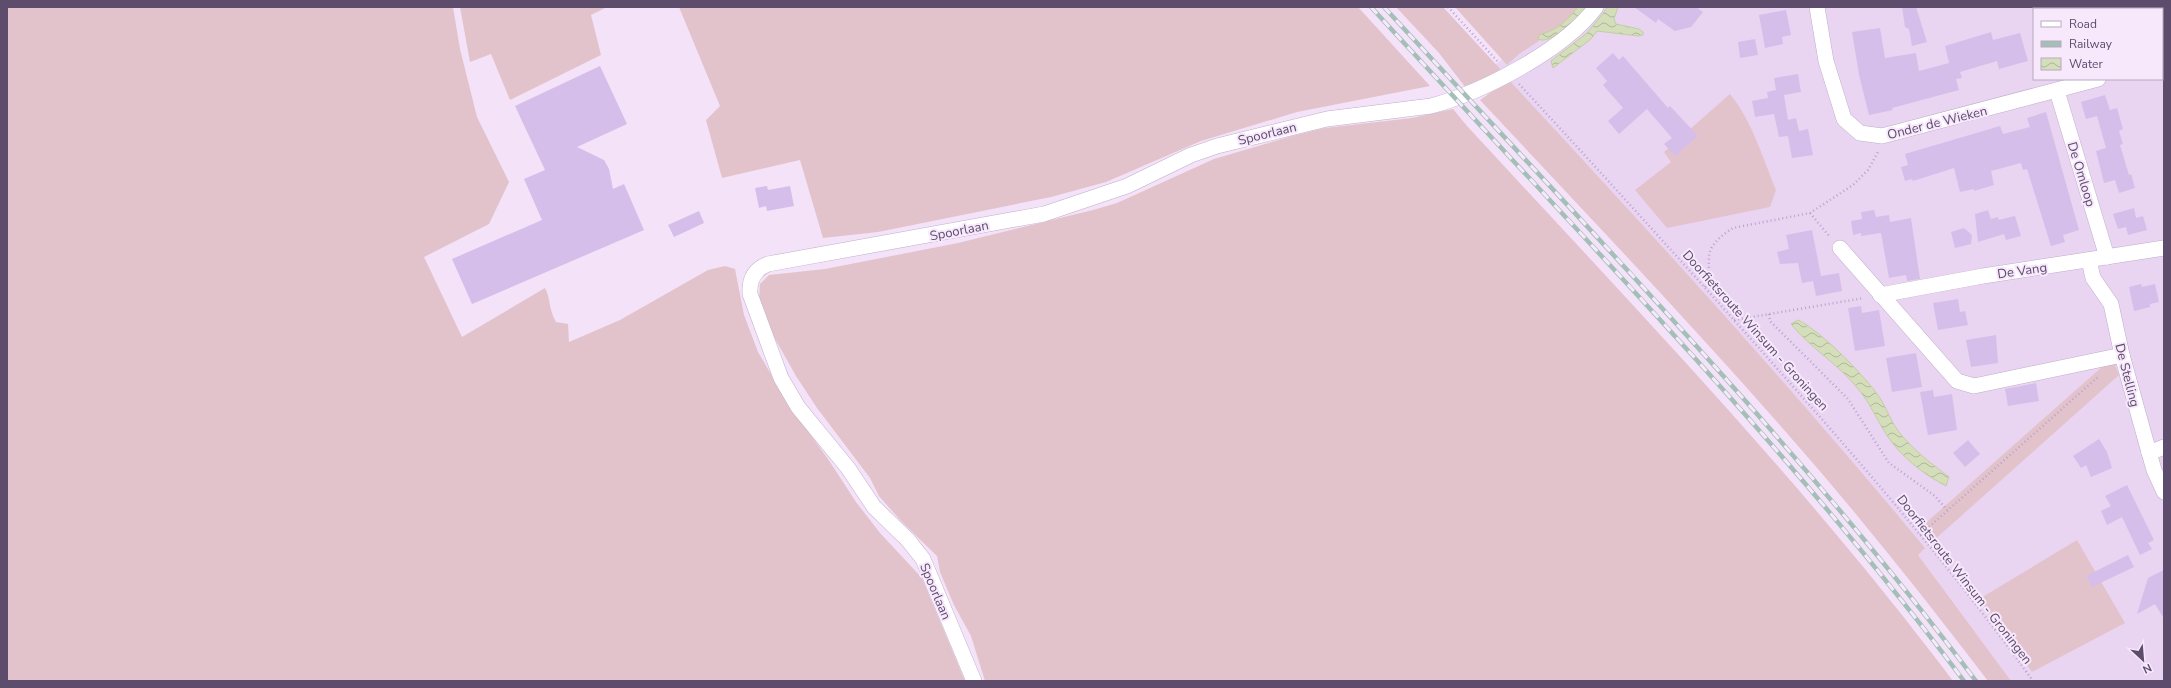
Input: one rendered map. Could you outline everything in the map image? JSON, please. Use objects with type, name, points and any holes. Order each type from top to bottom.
[{"type":"street","name":"Spoorlaan","points":[[974,681],[923,559],[908,540],[874,507],[848,468],[798,407],[781,378],[750,294],[750,281],[757,270],[768,264],[1044,214],[1127,186],[1192,155],[1218,146],[1327,119],[1438,104],[1465,94],[1509,73],[1573,32],[1596,7]]},
{"type":"street","name":"Onder de Wieken","points":[[1817,7],[1826,60],[1844,119],[1860,133],[1882,136],[2095,80]]},
{"type":"street","name":"De Omloop","points":[[2057,91],[2107,257]]},
{"type":"street","points":[[1840,248],[1957,381],[1974,386],[2122,355]]},
{"type":"street","name":"De Vang","points":[[1880,295],[1983,276],[2164,248]]},
{"type":"street","name":"De Stelling","points":[[2089,260],[2093,278],[2112,304],[2122,355],[2149,453],[2164,492]]},
{"type":"street","points":[[2149,453],[2164,447]]},
{"type":"path","name":"Doorfietsroute Winsum - Groningen","points":[[1448,7],[1705,287],[1832,430],[1920,534],[2033,681]]},
{"type":"path","points":[[1705,287],[1708,281],[1711,248],[1729,231],[1733,228],[1810,213],[1853,185],[1868,170],[1876,157],[1882,136]]},
{"type":"path","points":[[1810,213],[1840,248]]},
{"type":"path","points":[[1734,320],[1880,295]]},
{"type":"path","points":[[1769,314],[1770,321],[1784,336],[1848,398],[1889,463],[1935,496],[1947,510]]},
{"type":"path","points":[[1920,534],[2122,355]]},
{"type":"shaded area","points":[[7,7],[453,7],[460,49],[477,117],[509,182],[489,224],[424,257],[462,337],[545,288],[556,322],[568,324],[569,342],[620,320],[708,270],[725,266],[735,269],[744,315],[758,352],[789,405],[828,459],[856,502],[880,533],[922,578],[965,681],[7,681]]},
{"type":"shaded area","points":[[460,7],[607,7],[591,15],[601,55],[510,100],[491,54],[470,62]]},
{"type":"shaded area","points":[[679,7],[1358,7],[1430,86],[1297,112],[1201,141],[1106,182],[1051,197],[878,232],[823,238],[800,160],[722,178],[706,120],[720,106]]},
{"type":"shaded area","points":[[1396,7],[1443,7],[1502,71],[1466,88],[1439,53]]},
{"type":"shaded area","points":[[1455,7],[1578,7],[1561,25],[1551,31],[1539,35],[1539,41],[1519,54],[1507,65]]},
{"type":"shaded area","points":[[1567,7],[2164,7],[2164,681],[2000,681],[1911,555],[1620,243],[1475,81]]},
{"type":"shaded area","points":[[1509,80],[1720,311],[1875,488],[1925,548],[1918,555],[2011,681],[1988,681],[1883,547],[1736,375],[1480,100]]},
{"type":"shaded area","points":[[1730,94],[1745,116],[1751,128],[1776,190],[1770,207],[1667,228],[1635,190],[1671,162],[1664,152]]},
{"type":"shaded area","points":[[1453,109],[1655,329],[1778,467],[1838,537],[1953,681],[985,681],[971,636],[954,605],[940,572],[937,556],[901,521],[879,496],[870,478],[817,408],[796,376],[769,328],[759,301],[760,284],[769,275],[825,269],[958,243],[1093,210],[1117,203],[1214,159],[1292,136],[1325,128],[1412,118]]},
{"type":"shaded area","points":[[2112,358],[2119,375],[1932,542],[1920,528]]},
{"type":"shaded area","points":[[2077,540],[2125,623],[2032,672],[1979,599]]},
{"type":"water","points":[[1578,7],[1586,7],[1557,35],[1543,40],[1538,39],[1539,35],[1551,31],[1561,25]]},
{"type":"water","points":[[1608,7],[1618,7],[1614,19],[1616,24],[1639,29],[1643,32],[1643,35],[1638,36],[1597,31],[1591,39],[1553,68],[1551,61],[1587,33]]},
{"type":"water","points":[[1798,320],[1818,333],[1864,378],[1880,398],[1894,424],[1905,439],[1949,477],[1946,486],[1913,464],[1898,450],[1886,434],[1863,395],[1843,373],[1807,341],[1791,324]]},
{"type":"building","points":[[1634,7],[1696,7],[1703,12],[1691,27],[1675,31],[1658,19],[1656,23]]},
{"type":"building","points":[[1902,7],[1916,7],[1927,42],[1912,46],[1909,29],[1905,27]]},
{"type":"building","points":[[1786,10],[1791,35],[1782,37],[1783,44],[1765,48],[1759,15]]},
{"type":"building","points":[[1880,28],[1885,58],[1916,53],[1919,71],[1949,63],[1945,46],[1991,32],[1993,40],[2020,33],[2028,61],[1999,69],[1997,61],[1960,72],[1962,78],[1956,79],[1959,90],[1892,108],[1893,110],[1869,115],[1859,75],[1852,32]]},
{"type":"building","points":[[1755,39],[1758,55],[1740,58],[1738,42]]},
{"type":"building","points":[[1613,53],[1619,60],[1623,56],[1668,108],[1670,106],[1698,136],[1675,156],[1664,144],[1672,138],[1647,109],[1619,134],[1608,121],[1623,108],[1603,85],[1607,81],[1596,68]]},
{"type":"building","points":[[600,66],[627,124],[577,147],[604,160],[609,169],[613,189],[624,184],[644,230],[472,304],[452,259],[542,220],[524,179],[545,170],[515,106]]},
{"type":"building","points":[[1798,74],[1801,92],[1784,95],[1788,120],[1796,118],[1799,131],[1808,129],[1813,155],[1792,158],[1788,136],[1779,137],[1774,114],[1755,117],[1752,101],[1768,98],[1767,92],[1776,90],[1774,78]]},
{"type":"building","points":[[2105,95],[2110,110],[2117,108],[2123,129],[2119,131],[2123,144],[2120,145],[2129,175],[2131,174],[2135,188],[2119,193],[2115,180],[2104,183],[2096,151],[2106,148],[2097,116],[2086,119],[2081,102]]},
{"type":"building","points":[[2046,112],[2079,230],[2063,235],[2065,242],[2051,246],[2027,169],[2023,170],[2021,163],[1991,171],[1994,185],[1974,191],[1974,189],[1960,192],[1954,168],[1913,181],[1912,179],[1905,181],[1901,167],[1908,165],[1905,154],[2000,126],[2003,134],[2030,127],[2027,118]]},
{"type":"building","points":[[767,186],[768,190],[790,186],[794,206],[767,211],[766,206],[759,208],[755,188]]},
{"type":"building","points":[[2134,208],[2136,218],[2143,216],[2147,230],[2128,235],[2126,227],[2118,229],[2113,214]]},
{"type":"building","points":[[1874,210],[1876,217],[1889,215],[1890,222],[1911,218],[1920,279],[1907,281],[1906,275],[1889,278],[1881,233],[1861,236],[1861,233],[1853,235],[1851,221],[1862,219],[1861,212]]},
{"type":"building","points":[[1988,210],[1991,219],[1998,217],[1999,220],[2015,216],[2021,236],[2006,240],[2004,234],[1978,242],[1975,214]]},
{"type":"building","points":[[699,211],[704,223],[674,237],[668,225]]},
{"type":"building","points":[[1964,228],[1972,235],[1971,244],[1955,248],[1951,232]]},
{"type":"building","points":[[1812,230],[1821,276],[1839,273],[1842,291],[1816,296],[1813,281],[1802,283],[1798,263],[1780,264],[1777,252],[1789,249],[1786,235]]},
{"type":"building","points":[[2141,284],[2142,287],[2155,284],[2159,302],[2150,304],[2150,307],[2134,311],[2129,287]]},
{"type":"building","points":[[1958,299],[1960,312],[1965,311],[1968,325],[1938,330],[1933,303]]},
{"type":"building","points":[[1861,306],[1862,313],[1879,310],[1885,346],[1855,351],[1848,308]]},
{"type":"building","points":[[1996,335],[1998,363],[1971,367],[1966,340]]},
{"type":"building","points":[[1916,353],[1922,387],[1892,392],[1886,358]]},
{"type":"building","points":[[2036,383],[2039,401],[2008,406],[2005,389]]},
{"type":"building","points":[[1933,390],[1934,397],[1952,394],[1957,430],[1928,435],[1920,392]]},
{"type":"building","points":[[2099,439],[2107,452],[2112,468],[2091,477],[2086,465],[2081,468],[2073,456]]},
{"type":"building","points":[[1968,440],[1980,454],[1965,467],[1953,453]]},
{"type":"building","points":[[2127,485],[2154,540],[2148,543],[2152,549],[2140,555],[2122,517],[2107,525],[2101,511],[2111,506],[2105,496]]},
{"type":"building","points":[[2128,555],[2134,567],[2092,587],[2086,576]]},
{"type":"building","points":[[2164,570],[2164,619],[2155,604],[2137,614],[2148,578]]},
{"type":"railway","points":[[1371,7],[1600,254],[1751,421],[1895,592],[1964,681]]},
{"type":"railway","points":[[1384,7],[1613,254],[1763,421],[1907,592],[1976,681]]}]
